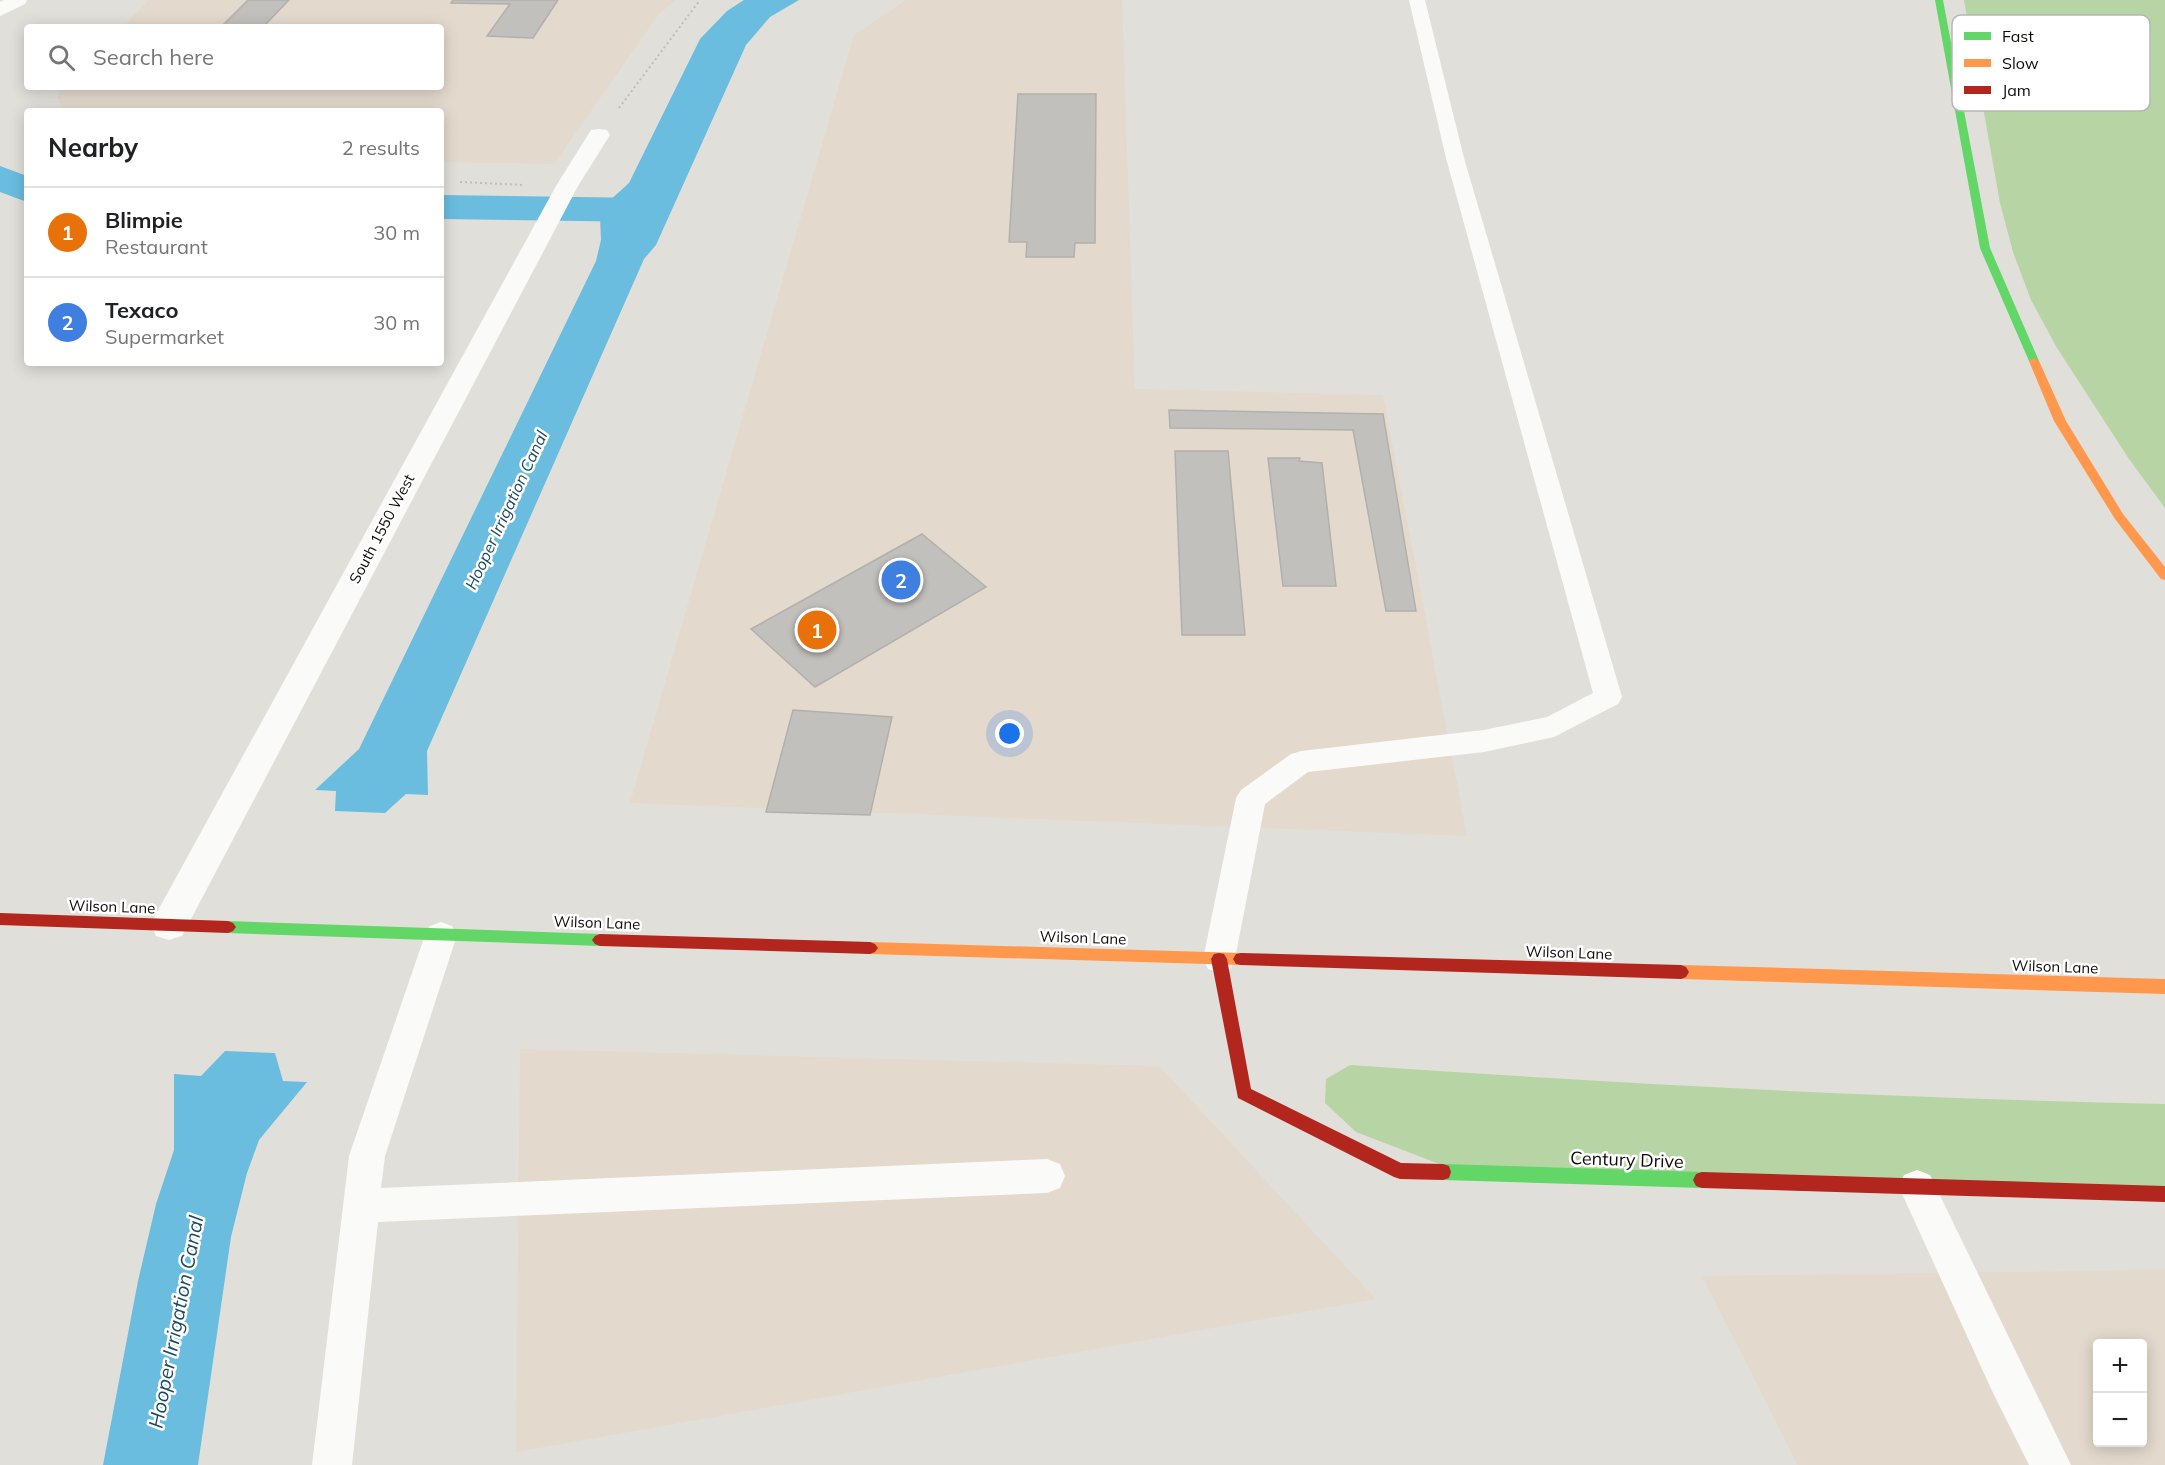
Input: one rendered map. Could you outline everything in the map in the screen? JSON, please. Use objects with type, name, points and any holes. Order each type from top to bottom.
[{"type":"main road","points":[[1939,0],[1952,70]]},
{"type":"main road","points":[[1960,111],[1985,248],[2060,421],[2119,516],[2165,576]]},
{"type":"main road","name":"Wilson Lane","points":[[0,919],[441,935],[2164,987]]},
{"type":"main road","name":"Century Drive","points":[[1219,958],[1244,1093],[1400,1171],[2165,1194]]},
{"type":"street","points":[[0,9],[18,0]]},
{"type":"street","name":"South 1550 West","points":[[169,925],[567,186],[599,135]]},
{"type":"lane","points":[[1219,958],[1251,798],[1301,762],[1484,741],[1554,726],[1608,698],[1455,158],[1417,0]]},
{"type":"lane","points":[[332,1465],[367,1156],[441,935]]},
{"type":"lane","points":[[361,1206],[1047,1176]]},
{"type":"lane","points":[[1917,1187],[2007,1379],[2052,1465]]},
{"type":"path","points":[[599,135],[700,0]]},
{"type":"path","points":[[460,182],[567,186]]},
{"type":"shaded area","points":[[149,0],[676,0],[658,15],[554,164],[444,162],[444,108],[62,108],[57,95],[61,90],[444,90],[444,24],[126,24]]},
{"type":"shaded area","points":[[906,0],[1122,0],[1135,389],[1383,395],[1467,836],[630,803],[854,35]]},
{"type":"shaded area","points":[[520,1049],[1159,1066],[1376,1299],[516,1452]]},
{"type":"shaded area","points":[[2165,1270],[2165,1465],[1798,1465],[1702,1276]]},
{"type":"green space","points":[[1964,0],[2165,0],[2165,508],[2129,459],[2057,348],[2031,300],[2013,252],[2000,203],[1984,111],[2150,111],[2150,15],[1967,15]]},
{"type":"green space","points":[[1350,1065],[1757,1089],[2165,1104],[2165,1202],[1442,1165],[1356,1132],[1325,1103],[1326,1079]]},
{"type":"water","points":[[744,0],[799,0],[770,17],[746,45],[656,245],[644,259],[427,751],[428,795],[406,794],[385,813],[335,811],[336,791],[315,790],[359,749],[596,261],[601,240],[600,217],[608,202],[629,183],[700,39],[727,11]]},
{"type":"water","points":[[225,1051],[275,1053],[283,1081],[307,1082],[259,1140],[247,1173],[231,1237],[198,1465],[103,1465],[138,1281],[156,1204],[174,1150],[174,1074],[201,1076]]},
{"type":"building","points":[[248,0],[289,0],[266,24],[224,24]]},
{"type":"building","points":[[453,0],[558,0],[533,38],[487,36],[510,4],[451,3]]},
{"type":"building","points":[[1018,94],[1096,94],[1095,243],[1075,243],[1074,257],[1026,257],[1027,242],[1009,242]]},
{"type":"building","points":[[1169,410],[1383,414],[1416,611],[1386,611],[1353,430],[1170,428]]},
{"type":"building","points":[[1175,451],[1228,451],[1245,635],[1182,635]]},
{"type":"building","points":[[1268,458],[1300,458],[1299,461],[1322,463],[1336,586],[1283,586]]},
{"type":"building","points":[[922,534],[986,587],[815,687],[751,629]]},
{"type":"building","points":[[793,710],[892,717],[870,815],[766,812]]},
{"type":"waterway","name":"Hooper Irrigation Canal","points":[[0,178],[24,189]]},
{"type":"waterway","name":"Hooper Irrigation Canal","points":[[444,207],[647,210]]},
{"type":"traffic: fast","points":[[1939,0],[1952,70]]},
{"type":"traffic: fast","points":[[1960,111],[1985,248],[2034,361]]},
{"type":"traffic: fast","points":[[228,927],[600,940]]},
{"type":"traffic: fast","points":[[1443,1172],[1702,1180]]},
{"type":"traffic: slow","points":[[2034,361],[2060,421],[2119,516],[2165,576]]},
{"type":"traffic: slow","points":[[870,948],[1241,959]]},
{"type":"traffic: slow","points":[[1681,972],[2165,987]]},
{"type":"traffic: jam","points":[[0,919],[228,927]]},
{"type":"traffic: jam","points":[[600,940],[870,948]]},
{"type":"traffic: jam","points":[[1219,959],[1244,1093],[1400,1171],[1443,1172]]},
{"type":"traffic: jam","points":[[1241,959],[1681,972]]},
{"type":"traffic: jam","points":[[1702,1180],[2165,1194]]},
{"type":"place","name":"Texaco","points":[[901,580]]},
{"type":"place","name":"Blimpie","points":[[817,630]]}]
